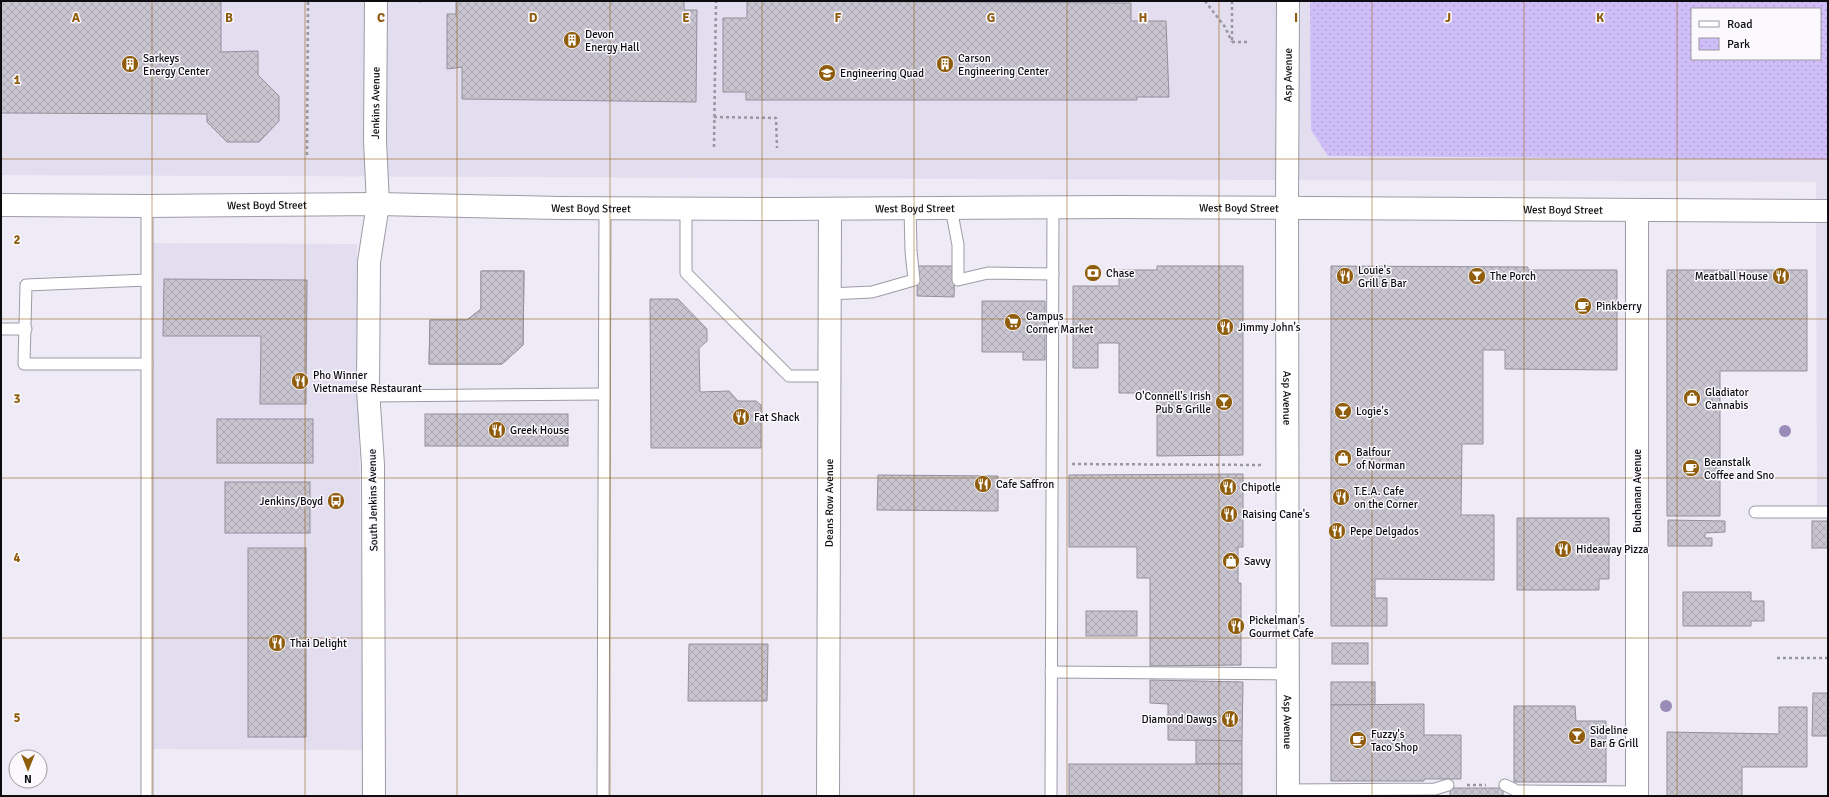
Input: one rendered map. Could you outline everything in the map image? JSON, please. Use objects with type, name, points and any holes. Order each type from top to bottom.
[{"type":"street","name":"Jenkins Avenue","points":[[376,1],[375,141],[378,204]]},
{"type":"street","name":"Asp Avenue","points":[[1288,1],[1288,793]]},
{"type":"street","name":"West Boyd Street","points":[[1,205],[147,206],[378,204],[605,208],[830,209],[1053,207],[1828,211]]},
{"type":"street","name":"South Jenkins Avenue","points":[[374,796],[373,465],[369,396],[369,262],[378,204]]},
{"type":"street","name":"Deans Row Avenue","points":[[828,796],[830,209]]},
{"type":"street","name":"Buchanan Avenue","points":[[1637,210],[1637,794]]},
{"type":"lane","points":[[147,206],[147,796]]},
{"type":"lane","points":[[1051,796],[1053,207]]},
{"type":"lane","points":[[603,796],[605,208]]},
{"type":"lane","points":[[686,208],[686,273],[789,376],[829,376]]},
{"type":"lane","points":[[829,294],[872,292],[914,280],[911,251],[910,208]]},
{"type":"lane","points":[[951,208],[958,245],[958,280],[988,273],[1053,274]]},
{"type":"lane","points":[[147,280],[26,285],[24,364],[147,364]]},
{"type":"lane","points":[[1,329],[26,329]]},
{"type":"lane","points":[[369,396],[604,394]]},
{"type":"lane","points":[[1755,512],[1828,512]]},
{"type":"lane","points":[[1051,672],[1288,674]]},
{"type":"lane","points":[[1288,793],[1435,789],[1448,785]]},
{"type":"lane","points":[[1505,785],[1517,791],[1637,794]]},
{"type":"path","points":[[307,155],[308,1]]},
{"type":"path","points":[[714,147],[716,1]]},
{"type":"path","points":[[1205,1],[1224,27],[1232,42]]},
{"type":"path","points":[[1232,1],[1232,42]]},
{"type":"path","points":[[1232,42],[1247,42]]},
{"type":"path","points":[[714,117],[776,118],[777,148]]},
{"type":"path","points":[[1052,464],[1287,465]]},
{"type":"path","points":[[1776,658],[1828,658]]},
{"type":"path","points":[[1448,785],[1505,785]]},
{"type":"shaded area","points":[[1,1],[1828,1],[1828,505],[1817,505],[1816,182],[1,175]]},
{"type":"shaded area","points":[[152,243],[357,244],[363,750],[151,749]]},
{"type":"green space","points":[[1310,1],[1828,1],[1828,160],[1328,156],[1311,130]]},
{"type":"building","name":"Sarkeys Energy Center","points":[[1,1],[221,1],[221,52],[258,51],[258,75],[279,96],[279,121],[259,142],[227,142],[207,122],[207,114],[1,113]]},
{"type":"building","name":"Devon Energy Hall","points":[[456,1],[684,1],[684,10],[697,10],[696,102],[462,99],[462,67],[447,69],[447,14],[456,14]]},
{"type":"building","name":"Carson Engineering Center","points":[[747,1],[1131,3],[1131,21],[1166,21],[1169,97],[1137,97],[1137,100],[746,100],[746,92],[723,92],[723,18],[747,18]]},
{"type":"building","points":[[918,266],[955,266],[954,297],[917,296]]},
{"type":"building","points":[[1157,266],[1243,266],[1243,455],[1157,456],[1157,393],[1119,393],[1119,343],[1098,343],[1098,368],[1073,368],[1073,286],[1119,286],[1119,270],[1157,270]]},
{"type":"building","points":[[1331,266],[1528,267],[1528,270],[1617,270],[1617,370],[1505,369],[1505,350],[1483,350],[1483,444],[1462,444],[1461,515],[1494,515],[1494,580],[1375,579],[1375,598],[1387,598],[1387,626],[1331,626]]},
{"type":"building","points":[[1667,270],[1807,270],[1807,371],[1720,371],[1720,516],[1667,516]]},
{"type":"building","points":[[481,271],[524,271],[523,345],[502,364],[429,364],[430,320],[467,320],[481,309]]},
{"type":"building","points":[[481,271],[524,271],[523,345],[502,364],[429,364],[430,320],[467,320],[481,309]]},
{"type":"building","points":[[164,279],[307,280],[306,404],[260,404],[261,336],[163,336]]},
{"type":"building","points":[[650,299],[678,299],[707,329],[707,341],[699,348],[700,392],[729,391],[738,401],[756,401],[761,405],[761,448],[651,448]]},
{"type":"building","name":"Campus Corner Market","points":[[982,301],[1045,301],[1045,360],[1023,360],[1023,352],[982,352]]},
{"type":"building","name":"Greek House","points":[[425,414],[568,414],[568,446],[425,446]]},
{"type":"building","points":[[217,419],[313,419],[313,463],[217,463]]},
{"type":"building","points":[[1243,474],[1243,547],[1238,547],[1238,583],[1241,583],[1241,665],[1150,666],[1150,578],[1137,578],[1137,547],[1069,547],[1069,475]]},
{"type":"building","points":[[878,475],[998,476],[998,511],[877,510]]},
{"type":"building","points":[[225,482],[310,482],[310,533],[225,533]]},
{"type":"building","name":"Hideaway Pizza","points":[[1517,518],[1609,518],[1609,579],[1599,579],[1599,590],[1517,590]]},
{"type":"building","points":[[1668,520],[1725,521],[1725,532],[1705,533],[1705,538],[1712,538],[1712,546],[1668,546]]},
{"type":"building","points":[[1812,521],[1828,521],[1828,548],[1812,548]]},
{"type":"building","name":"Thai Delight","points":[[248,548],[306,548],[306,737],[248,737]]},
{"type":"building","points":[[1683,592],[1751,592],[1751,601],[1764,601],[1764,621],[1751,621],[1751,626],[1683,626]]},
{"type":"building","points":[[1086,611],[1137,611],[1137,636],[1086,636]]},
{"type":"building","points":[[1332,643],[1368,643],[1368,664],[1332,664]]},
{"type":"building","points":[[689,644],[768,644],[767,701],[688,701]]},
{"type":"building","points":[[1150,680],[1243,682],[1242,741],[1168,740],[1168,704],[1150,703]]},
{"type":"building","points":[[1331,682],[1375,682],[1375,705],[1331,705]]},
{"type":"building","points":[[1813,693],[1828,693],[1828,736],[1812,736]]},
{"type":"building","points":[[1424,704],[1424,735],[1461,735],[1461,779],[1424,779],[1424,781],[1331,781],[1331,705]]},
{"type":"building","points":[[1514,706],[1575,706],[1576,721],[1606,721],[1606,782],[1514,782]]},
{"type":"building","points":[[1779,707],[1807,707],[1807,767],[1742,767],[1742,796],[1667,796],[1667,732],[1779,734]]},
{"type":"building","points":[[1196,740],[1242,741],[1242,764],[1196,764]]},
{"type":"building","points":[[1069,764],[1242,764],[1242,796],[1069,796]]},
{"type":"building","points":[[1450,788],[1503,788],[1503,796],[1450,796]]},
{"type":"place","name":"Devon Energy Hall","points":[[572,40]]},
{"type":"place","name":"Sarkeys Energy Center","points":[[130,64]]},
{"type":"place","name":"Carson Engineering Center","points":[[945,64]]},
{"type":"place","name":"Engineering Quad","points":[[827,73]]},
{"type":"place","name":"Chase","points":[[1093,273]]},
{"type":"place","name":"Louie's Grill & Bar","points":[[1345,276]]},
{"type":"place","name":"The Porch","points":[[1477,276]]},
{"type":"place","name":"Meatball House","points":[[1781,276]]},
{"type":"place","name":"Pinkberry","points":[[1583,306]]},
{"type":"place","name":"Campus Corner Market","points":[[1013,322]]},
{"type":"place","name":"Jimmy John's","points":[[1225,327]]},
{"type":"place","name":"Pho Winner Vietnamese Restaurant","points":[[300,381]]},
{"type":"place","name":"Gladiator Cannabis","points":[[1692,398]]},
{"type":"place","name":"O'Connell's Irish Pub & Grille","points":[[1224,402]]},
{"type":"place","name":"Logie's","points":[[1343,411]]},
{"type":"place","name":"Fat Shack","points":[[741,417]]},
{"type":"place","name":"Greek House","points":[[497,430]]},
{"type":"place","name":"Balfour of Norman","points":[[1343,458]]},
{"type":"place","name":"Beanstalk Coffee and Sno","points":[[1691,468]]},
{"type":"place","name":"Cafe Saffron","points":[[983,484]]},
{"type":"place","name":"Chipotle","points":[[1228,487]]},
{"type":"place","name":"T.E.A. Cafe on the Corner","points":[[1341,497]]},
{"type":"place","name":"Jenkins/Boyd","points":[[336,501]]},
{"type":"place","name":"Raising Cane's","points":[[1229,514]]},
{"type":"place","name":"Pepe Delgados","points":[[1337,531]]},
{"type":"place","name":"Hideaway Pizza","points":[[1563,549]]},
{"type":"place","name":"Savvy","points":[[1231,561]]},
{"type":"place","name":"Pickelman's Gourmet Cafe","points":[[1236,626]]},
{"type":"place","name":"Thai Delight","points":[[277,643]]},
{"type":"place","name":"Diamond Dawgs","points":[[1230,719]]},
{"type":"place","name":"Sideline Bar & Grill","points":[[1577,736]]},
{"type":"place","name":"Fuzzy's Taco Shop","points":[[1358,740]]}]
